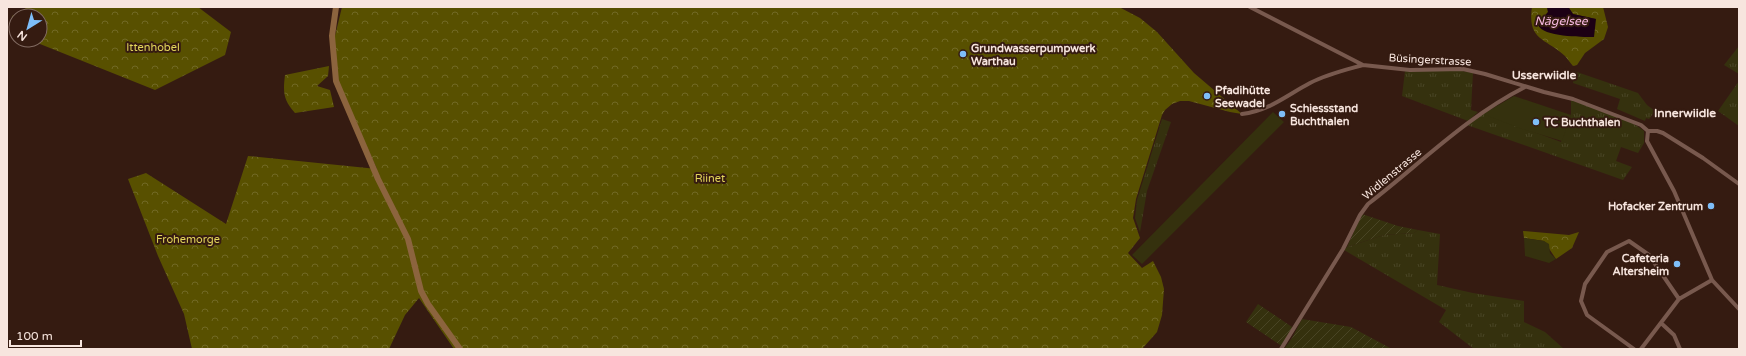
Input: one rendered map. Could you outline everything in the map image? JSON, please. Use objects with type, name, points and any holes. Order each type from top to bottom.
[{"type":"street","points":[[336,7],[332,36],[336,81],[378,179],[408,239],[421,291],[428,304],[460,349]]},
{"type":"street","name":"Büsingerstrasse","points":[[1250,7],[1363,65],[1410,70],[1463,69],[1485,74],[1525,87],[1573,98],[1641,125],[1648,132],[1657,131],[1663,133],[1703,158],[1739,184]]},
{"type":"street","points":[[1242,114],[1266,109],[1330,73],[1363,65]]},
{"type":"street","name":"Widlenstrasse","points":[[1281,349],[1343,249],[1360,215],[1368,204],[1471,120],[1502,99],[1525,87]]},
{"type":"street","points":[[1648,132],[1647,141],[1674,191],[1712,280],[1720,291],[1739,309]]},
{"type":"street","points":[[1634,349],[1587,315],[1581,301],[1585,284],[1607,252],[1629,241],[1644,250],[1654,261],[1679,299]]},
{"type":"street","points":[[1641,349],[1679,299],[1712,280]]},
{"type":"street","points":[[1661,323],[1674,335],[1680,349]]},
{"type":"green space","name":"Ittenhobel","points":[[198,7],[231,32],[225,55],[155,90],[48,47],[48,8],[26,8]]},
{"type":"green space","name":"Riinet","points":[[342,7],[1119,7],[1140,18],[1157,32],[1194,73],[1242,114],[1189,101],[1180,101],[1172,104],[1162,115],[1136,199],[1133,218],[1140,238],[1128,253],[1142,268],[1153,261],[1161,277],[1164,289],[1162,315],[1157,332],[1142,349],[454,349],[419,298],[405,315],[389,349],[192,349],[184,314],[158,256],[128,179],[146,173],[226,224],[248,156],[377,169],[337,81],[334,40]]},
{"type":"green space","points":[[1532,7],[1547,7],[1548,12],[1541,19],[1596,19],[1573,14],[1567,7],[1603,7],[1608,27],[1604,39],[1585,53],[1577,65],[1573,66],[1565,56],[1535,33],[1531,18]]},
{"type":"green space","points":[[1739,46],[1739,74],[1724,65]]},
{"type":"green space","points":[[329,66],[328,76],[317,86],[330,90],[334,107],[295,113],[286,100],[284,86],[285,75]]},
{"type":"green space","points":[[1405,71],[1462,71],[1473,73],[1471,110],[1478,112],[1468,121],[1402,96]]},
{"type":"green space","points":[[1574,71],[1638,93],[1647,105],[1655,111],[1649,119],[1646,118],[1645,121],[1617,109],[1620,99],[1573,83]]},
{"type":"green space","points":[[1739,81],[1739,126],[1718,111]]},
{"type":"green space","name":"TC Buchthalen","points":[[1514,96],[1571,115],[1562,141],[1522,129],[1483,114]]},
{"type":"green space","points":[[1571,100],[1619,117],[1644,131],[1644,143],[1638,153],[1621,147],[1616,161],[1632,167],[1623,180],[1467,125],[1483,113],[1561,142],[1571,114]]},
{"type":"green space","points":[[1273,112],[1284,122],[1142,264],[1132,255]]},
{"type":"green space","points":[[1162,119],[1171,122],[1147,191],[1140,232],[1135,218],[1137,200]]},
{"type":"green space","points":[[1362,214],[1398,226],[1418,230],[1414,233],[1384,235],[1347,247]]},
{"type":"green space","points":[[1418,230],[1440,234],[1437,285],[1473,293],[1524,301],[1524,322],[1545,332],[1564,349],[1474,349],[1439,322],[1446,310],[1344,250],[1347,247],[1384,235],[1414,233]]},
{"type":"green space","points":[[1523,231],[1569,235],[1579,232],[1572,248],[1556,259],[1544,241],[1524,238]]},
{"type":"green space","points":[[1524,238],[1544,241],[1549,244],[1550,253],[1556,259],[1549,263],[1525,256]]},
{"type":"green space","points":[[1258,304],[1295,329],[1283,347],[1246,322]]},
{"type":"green space","points":[[1302,319],[1351,327],[1392,349],[1284,349],[1292,338]]},
{"type":"water","name":"Nägelsee","points":[[1547,7],[1567,7],[1573,14],[1596,19],[1594,37],[1563,36],[1541,29],[1538,25],[1548,12]]},
{"type":"place","name":"Grundwasserpumpwerk Warthau","points":[[963,54]]},
{"type":"place","name":"Pfadihütte Seewadel","points":[[1207,96]]},
{"type":"place","name":"Schiessstand Buchthalen","points":[[1282,114]]},
{"type":"place","name":"TC Buchthalen","points":[[1536,122]]},
{"type":"place","name":"Hofacker Zentrum","points":[[1711,206]]},
{"type":"place","name":"Cafeteria Altersheim","points":[[1677,264]]},
{"type":"district","name":"Usserwiidle","points":[[1544,75]]},
{"type":"district","name":"Innerwiidle","points":[[1685,113]]},
{"type":"park label","name":"Frohemorge","points":[[188,239]]}]
